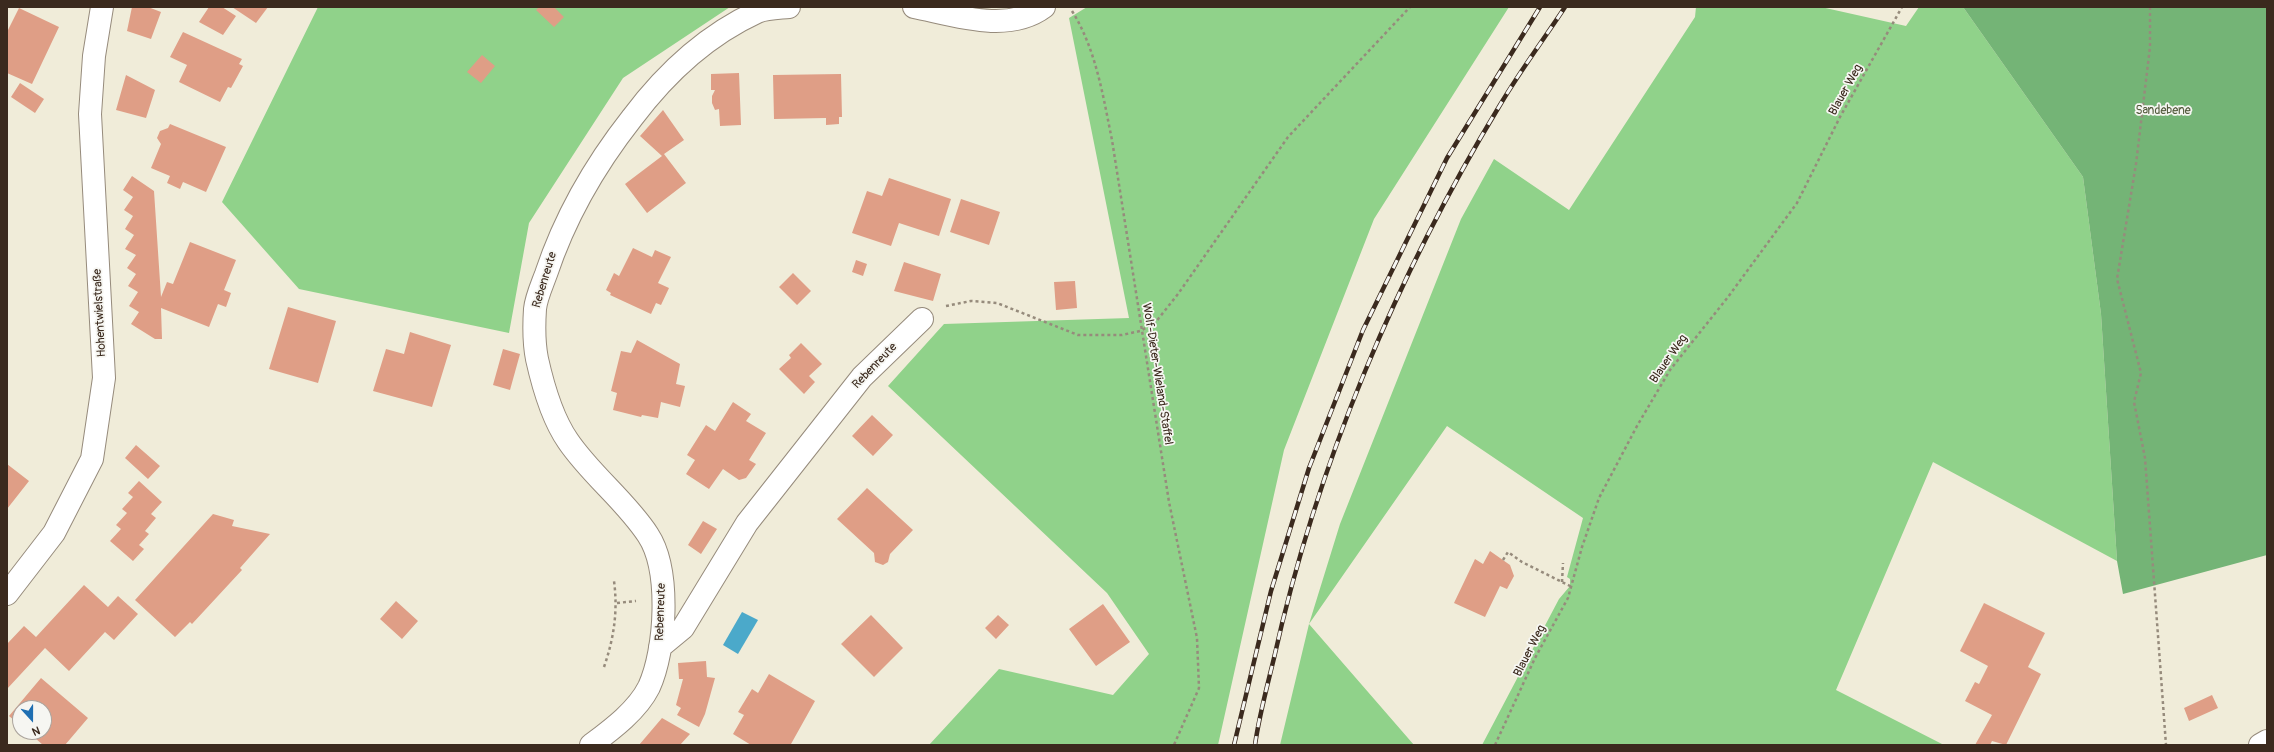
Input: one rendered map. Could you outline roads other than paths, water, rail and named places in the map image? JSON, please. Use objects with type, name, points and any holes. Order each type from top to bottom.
[{"type":"street","name":"Hohentwielstraße","points":[[7,594],[54,533],[92,459],[104,378],[90,114],[94,56],[102,7]]},
{"type":"street","name":"Rebenreute","points":[[591,745],[622,723],[648,688],[660,647],[664,599],[659,562],[650,537],[567,440],[547,399],[537,358],[535,307],[556,244],[578,198],[606,150],[646,98],[698,47],[759,11],[788,7]]},
{"type":"street","points":[[914,7],[988,21],[1016,20],[1044,7]]},
{"type":"street","name":"Rebenreute","points":[[660,647],[683,628],[748,523],[857,383],[922,319]]},
{"type":"street","points":[[2260,745],[2267,741]]},
{"type":"water","points":[[742,612],[758,620],[738,654],[723,645]]},
{"type":"railway","points":[[1234,745],[1271,591],[1309,468],[1363,330],[1447,158],[1540,7]]},
{"type":"railway","points":[[1255,745],[1263,702],[1292,586],[1313,514],[1337,443],[1364,372],[1427,236],[1462,170],[1508,92],[1565,7]]},
{"type":"park label","name":"Sandebene","points":[[2163,111]]}]
